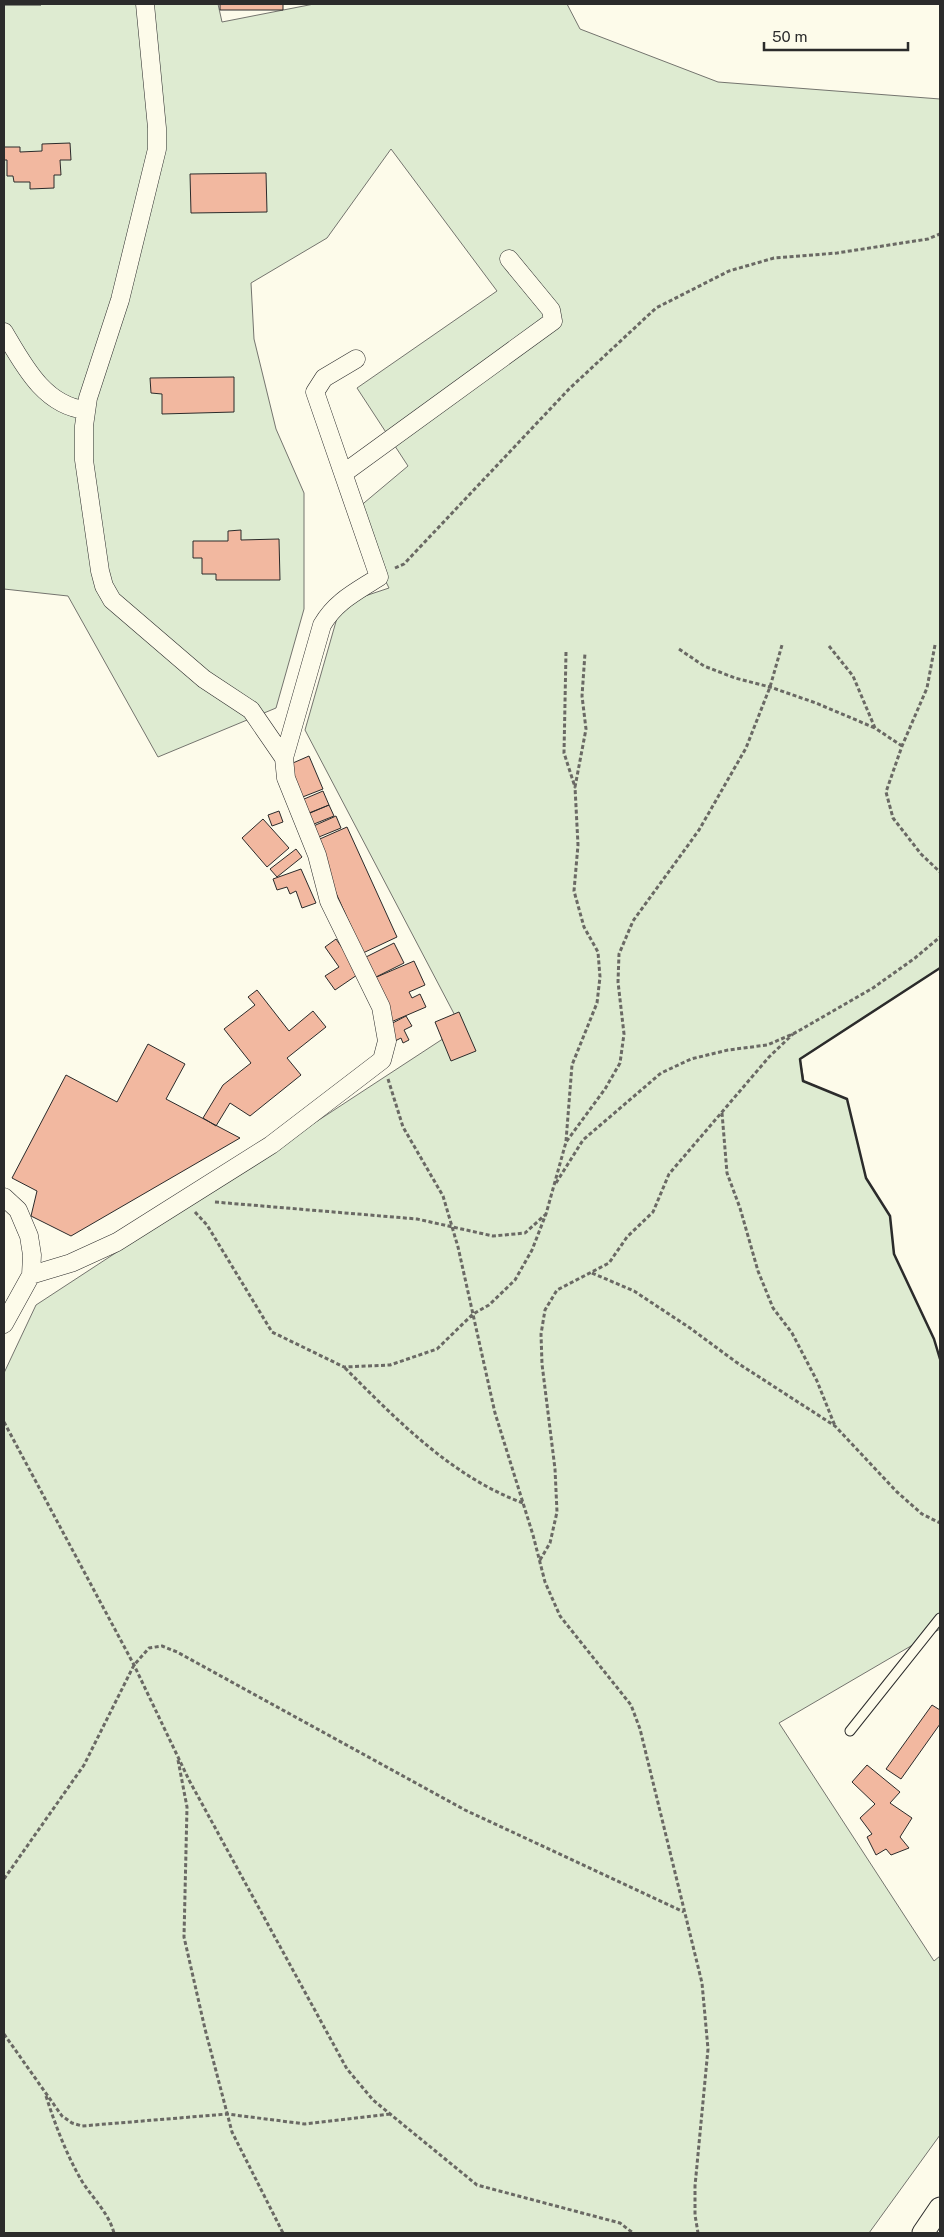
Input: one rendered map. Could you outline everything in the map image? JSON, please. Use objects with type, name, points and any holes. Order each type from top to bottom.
[{"type":"street","points":[[145,4],[157,128],[156,149],[120,300],[86,410],[84,460],[104,586],[112,600],[129,616],[204,679],[251,710],[284,758]]},
{"type":"street","points":[[344,473],[553,321],[551,310],[509,258]]},
{"type":"street","points":[[4,332],[32,378],[63,404],[73,409],[86,410]]},
{"type":"street","points":[[31,1275],[71,1263],[117,1242],[271,1144],[382,1060],[387,1041],[381,1007],[329,901],[317,855],[286,778],[284,758],[322,626],[331,610],[379,577],[315,392],[324,378],[356,358]]},
{"type":"street","points":[[4,1197],[18,1210],[25,1225],[32,1255],[31,1275],[4,1324]]},
{"type":"street","points":[[923,2233],[940,2208]]},
{"type":"lane","points":[[850,1732],[940,1618]]},
{"type":"path","points":[[379,577],[404,564],[569,389],[656,308],[729,271],[774,258],[837,252],[928,239],[940,234]]},
{"type":"path","points":[[566,1142],[605,1090],[620,1063],[624,1034],[618,982],[619,954],[633,921],[704,822],[746,748],[770,687],[782,644]]},
{"type":"path","points":[[935,645],[927,688],[902,746],[886,792],[893,818],[921,854],[940,872]]},
{"type":"path","points":[[829,646],[852,676],[875,728]]},
{"type":"path","points":[[679,649],[704,666],[735,678],[770,687],[816,703],[875,728],[902,746]]},
{"type":"path","points":[[566,652],[564,753],[575,787]]},
{"type":"path","points":[[344,1368],[390,1365],[437,1349],[473,1314],[489,1305],[515,1280],[532,1250],[546,1214],[566,1142],[572,1065],[597,1003],[600,977],[598,952],[584,927],[574,891],[578,846],[575,787],[586,729],[582,696],[585,652]]},
{"type":"path","points":[[555,1185],[583,1140],[661,1073],[691,1059],[728,1050],[767,1045],[793,1034],[873,988],[915,958],[940,937]]},
{"type":"path","points":[[540,1560],[550,1543],[557,1512],[555,1469],[542,1364],[541,1334],[545,1310],[557,1290],[609,1263],[627,1237],[653,1212],[670,1174],[769,1057],[793,1034]]},
{"type":"path","points":[[382,1060],[403,1127],[443,1196],[452,1226],[495,1413],[545,1582],[560,1616],[631,1705],[640,1729],[702,1983],[708,2049],[695,2186],[694,2215],[698,2233]]},
{"type":"path","points":[[722,1113],[727,1173],[740,1208],[758,1271],[773,1308],[792,1333],[817,1381],[835,1426]]},
{"type":"path","points":[[183,1200],[366,1213],[417,1219],[493,1236],[525,1233],[546,1214]]},
{"type":"path","points":[[183,1200],[207,1225],[272,1332],[344,1368],[404,1426],[455,1466],[498,1494],[523,1503]]},
{"type":"path","points":[[592,1272],[634,1291],[690,1328],[736,1362],[835,1426],[897,1492],[922,1514],[940,1523]]},
{"type":"path","points":[[4,1422],[134,1665],[177,1755],[347,2069],[373,2100],[477,2185],[620,2223],[633,2233]]},
{"type":"path","points":[[4,1879],[84,1765],[134,1665],[150,1648],[162,1646],[177,1652],[465,1810],[685,1913]]},
{"type":"path","points":[[177,1755],[187,1807],[184,1937],[205,2029],[232,2132],[284,2233]]},
{"type":"path","points":[[4,2034],[62,2116],[72,2123],[82,2126],[227,2114],[305,2124],[391,2114]]},
{"type":"path","points":[[44,2090],[61,2141],[81,2180],[100,2204],[114,2233]]},
{"type":"green space","points":[[4,4],[218,4],[222,22],[314,4],[567,4],[580,29],[718,82],[940,99],[940,968],[800,1059],[804,1081],[847,1099],[866,1178],[890,1216],[894,1254],[934,1339],[940,1359],[940,1629],[779,1723],[934,1961],[940,1956],[940,2135],[869,2233],[4,2233],[4,1373],[36,1305],[461,1027],[305,730],[341,604],[389,588],[352,513],[408,466],[357,388],[497,291],[391,149],[327,238],[251,283],[254,339],[276,429],[304,493],[304,609],[276,708],[158,757],[68,596],[4,589]]},
{"type":"building","points":[[40,4],[41,5],[4,5]]},
{"type":"building","points":[[220,4],[283,4],[283,10],[220,10]]},
{"type":"building","points":[[70,143],[71,160],[60,160],[61,175],[54,175],[54,188],[30,189],[30,182],[14,182],[13,176],[7,176],[7,160],[4,160],[4,147],[20,147],[20,152],[42,151],[42,144]]},
{"type":"building","points":[[266,173],[267,212],[191,213],[190,174]]},
{"type":"building","points":[[234,377],[234,412],[162,414],[162,394],[151,393],[150,378]]},
{"type":"building","points":[[241,530],[241,540],[279,539],[280,580],[216,580],[216,574],[202,574],[202,558],[193,558],[193,541],[228,541],[228,531]]},
{"type":"building","points":[[309,756],[323,789],[300,798],[286,766]]},
{"type":"building","points":[[323,791],[329,805],[303,816],[297,802]]},
{"type":"building","points":[[329,805],[334,816],[309,826],[304,815]]},
{"type":"building","points":[[279,811],[283,822],[272,826],[268,815]]},
{"type":"building","points":[[336,816],[341,828],[314,839],[309,828]]},
{"type":"building","points":[[263,819],[289,848],[267,867],[242,838]]},
{"type":"building","points":[[347,827],[397,937],[363,953],[313,842]]},
{"type":"building","points":[[296,849],[302,857],[277,877],[270,869]]},
{"type":"building","points":[[301,869],[316,903],[302,908],[296,891],[290,894],[287,887],[277,890],[273,879]]},
{"type":"building","points":[[336,939],[360,973],[335,990],[325,976],[339,967],[325,947]]},
{"type":"building","points":[[394,943],[404,963],[372,979],[362,959]]},
{"type":"building","points":[[414,961],[425,985],[409,992],[412,998],[420,994],[426,1007],[391,1022],[372,979]]},
{"type":"building","points":[[257,990],[289,1031],[313,1011],[326,1027],[287,1058],[301,1075],[250,1116],[230,1103],[216,1126],[203,1118],[223,1085],[251,1063],[224,1029],[255,1005],[248,997]]},
{"type":"building","points":[[459,1012],[476,1051],[451,1061],[435,1022]]},
{"type":"building","points":[[406,1016],[412,1026],[404,1030],[409,1040],[403,1043],[401,1038],[395,1041],[387,1026]]},
{"type":"building","points":[[148,1044],[185,1064],[166,1099],[240,1138],[71,1236],[31,1216],[37,1191],[12,1178],[66,1075],[117,1102]]},
{"type":"building","points":[[932,1705],[940,1710],[940,1724],[901,1779],[886,1769]]},
{"type":"building","points":[[867,1765],[900,1792],[890,1803],[912,1818],[900,1837],[909,1848],[891,1855],[886,1849],[876,1855],[867,1837],[872,1834],[860,1818],[875,1804],[852,1782]]},
{"type":"wall","points":[[940,968],[800,1059],[803,1081],[847,1099],[866,1178],[890,1216],[894,1254],[934,1339],[940,1359]]}]
